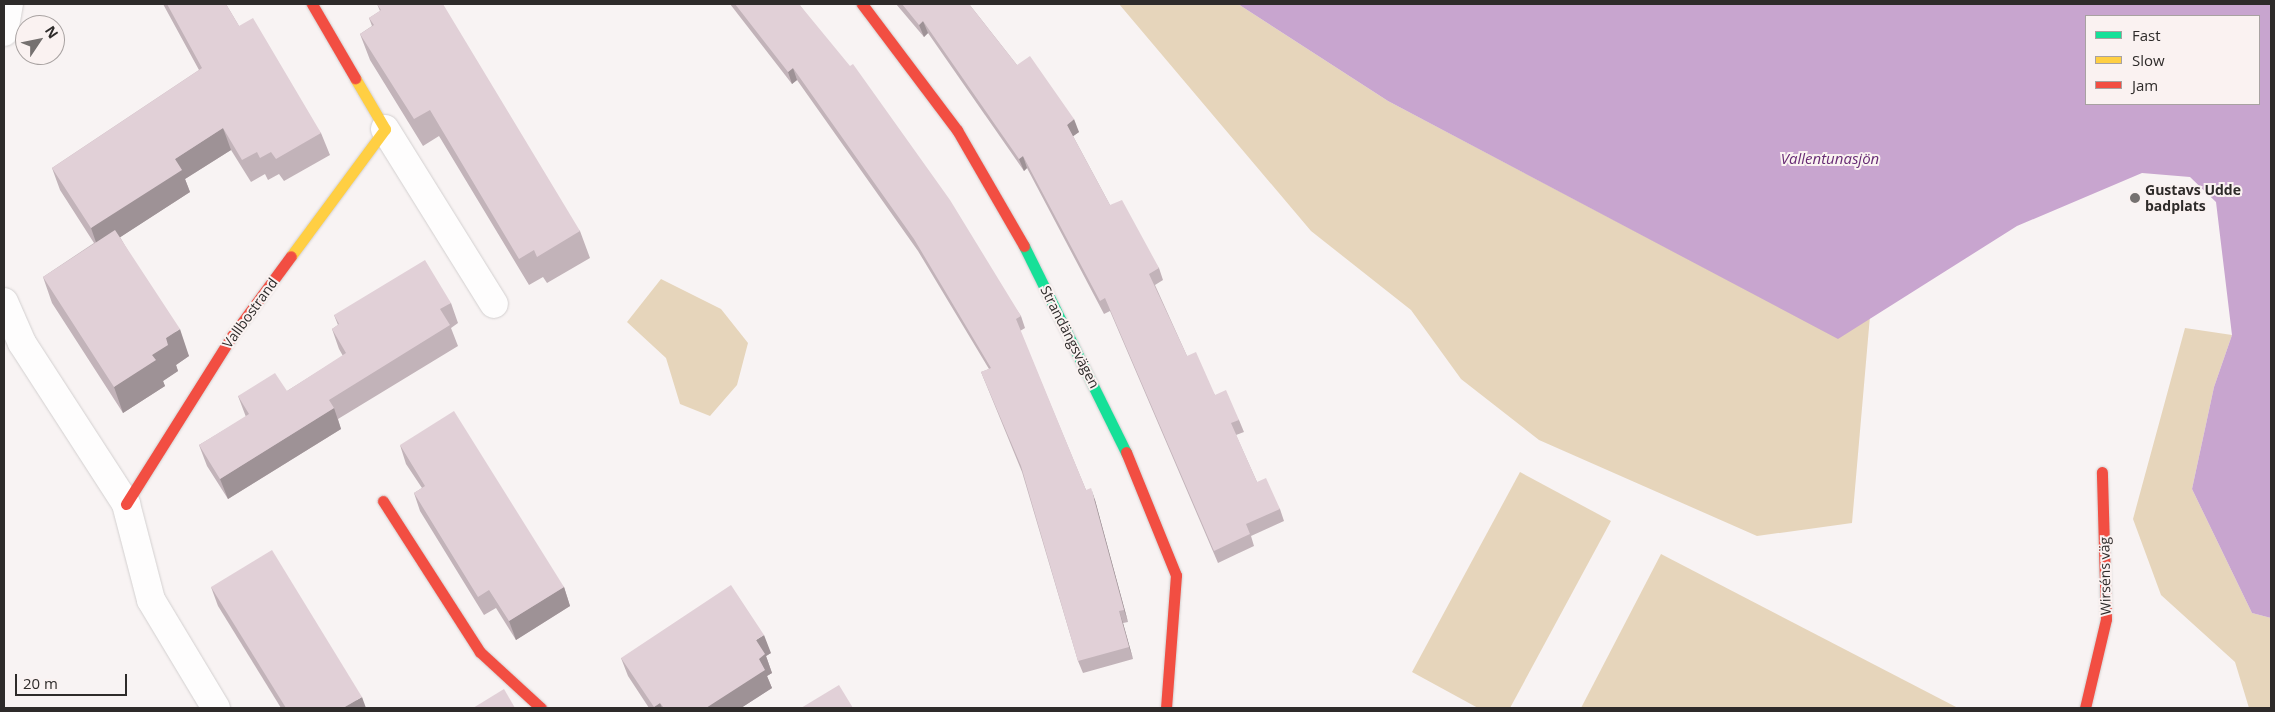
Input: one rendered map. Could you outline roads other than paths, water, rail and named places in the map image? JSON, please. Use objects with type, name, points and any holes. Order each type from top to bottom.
[{"type":"street","points":[[4,32],[10,4]]},
{"type":"street","points":[[312,4],[385,129],[494,304]]},
{"type":"street","name":"Strandängsvägen","points":[[862,4],[957,130],[1032,260],[1117,430],[1176,575],[1166,708]]},
{"type":"street","name":"Vallbostrand","points":[[126,504],[232,336],[385,129]]},
{"type":"street","points":[[4,302],[22,343],[126,504],[151,600],[216,708]]},
{"type":"street","name":"Wirséns väg","points":[[2086,708],[2106,619],[2102,472]]},
{"type":"street","points":[[383,501],[480,652],[541,708]]},
{"type":"water","name":"Vallentunasjön","points":[[1238,4],[2271,4],[2271,618],[2252,613],[2192,489],[2214,387],[2232,335],[2216,202],[2190,177],[2142,173],[2017,226],[1838,339],[1388,101]]},
{"type":"place","name":"Gustavs Udde badplats","points":[[2135,198]]}]
